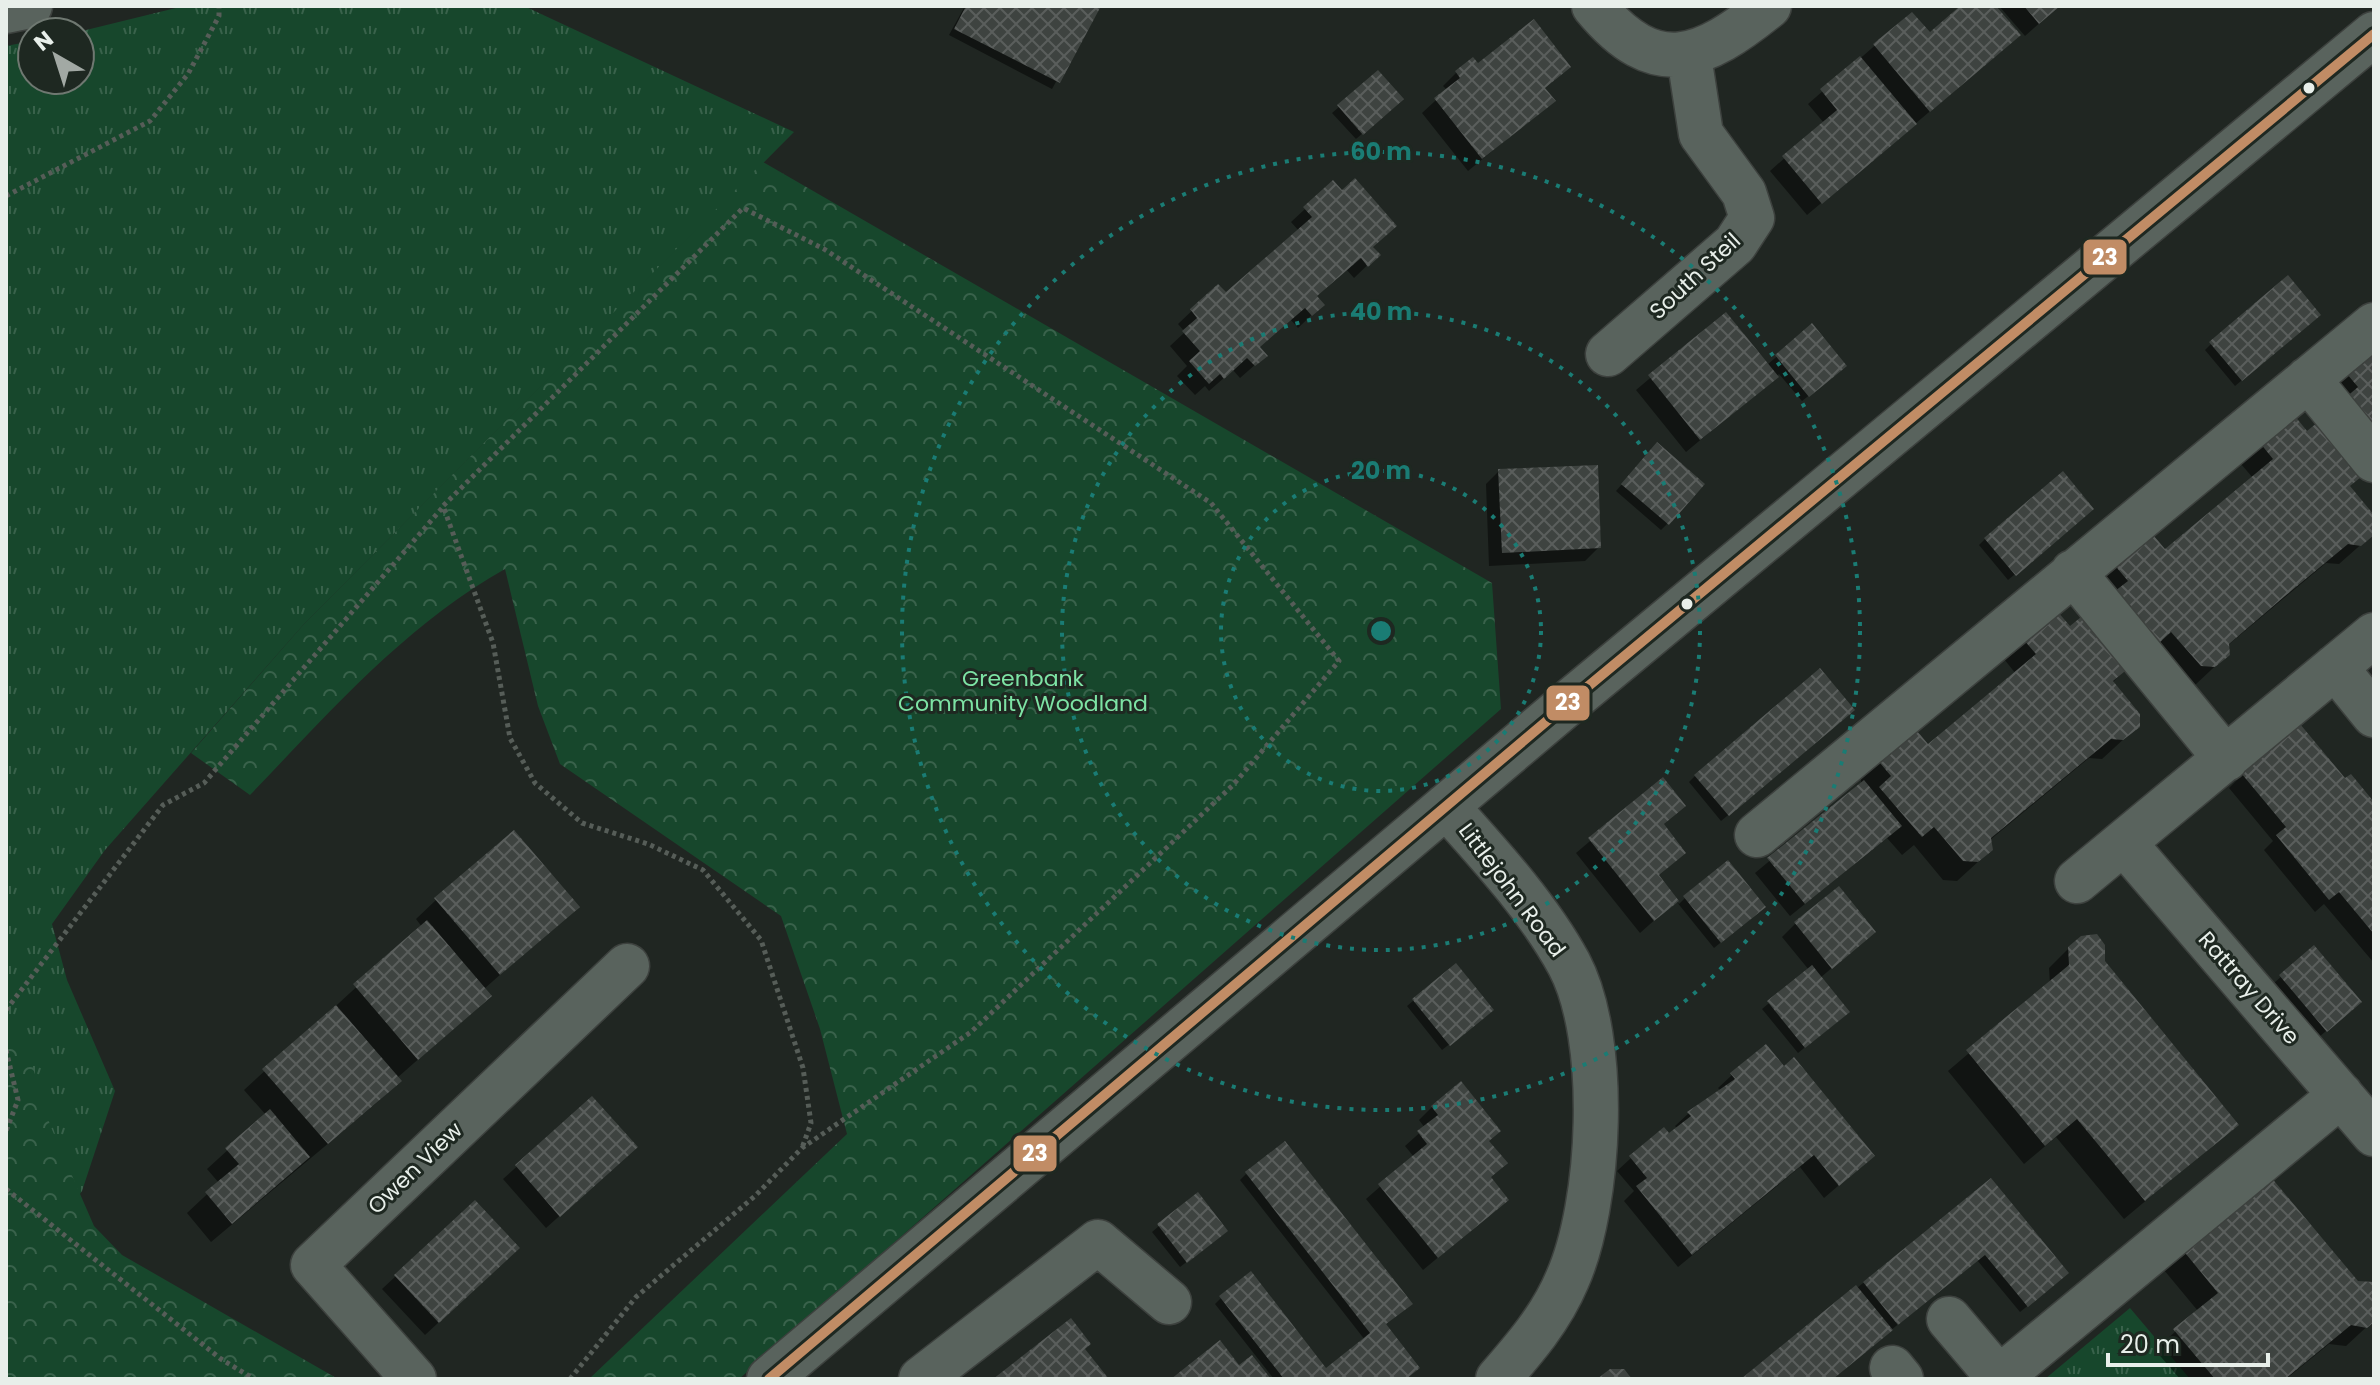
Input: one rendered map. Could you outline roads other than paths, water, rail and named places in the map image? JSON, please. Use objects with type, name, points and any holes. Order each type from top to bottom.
[{"type":"street","points":[[6,11],[30,6]]},
{"type":"street","points":[[1594,6],[1609,24],[1646,51],[1689,56],[1730,38],[1769,6]]},
{"type":"street","points":[[798,1370],[1446,806],[2374,34]]},
{"type":"street","name":"South Steil","points":[[1608,354],[1735,244],[1752,218],[1744,193],[1701,134],[1689,56]]},
{"type":"street","points":[[1757,835],[2374,325]]},
{"type":"street","points":[[2308,379],[2374,460]]},
{"type":"street","points":[[2073,572],[2226,759]]},
{"type":"street","points":[[2077,881],[2374,635]]},
{"type":"street","points":[[2335,667],[2374,715]]},
{"type":"street","name":"Littlejohn Road","points":[[1446,806],[1530,905],[1570,966],[1591,1032],[1597,1091],[1585,1219],[1568,1279],[1536,1336],[1498,1379]]},
{"type":"street","name":"Rattray Drive","points":[[2124,843],[2374,1134]]},
{"type":"street","name":"Owen View","points":[[414,1379],[313,1265],[627,966]]},
{"type":"street","points":[[1949,1319],[1999,1378],[2341,1095]]},
{"type":"street","points":[[921,1379],[1098,1242],[1169,1302]]},
{"type":"park label","name":"Greenbank Community Woodland","points":[[1023,690]]}]
